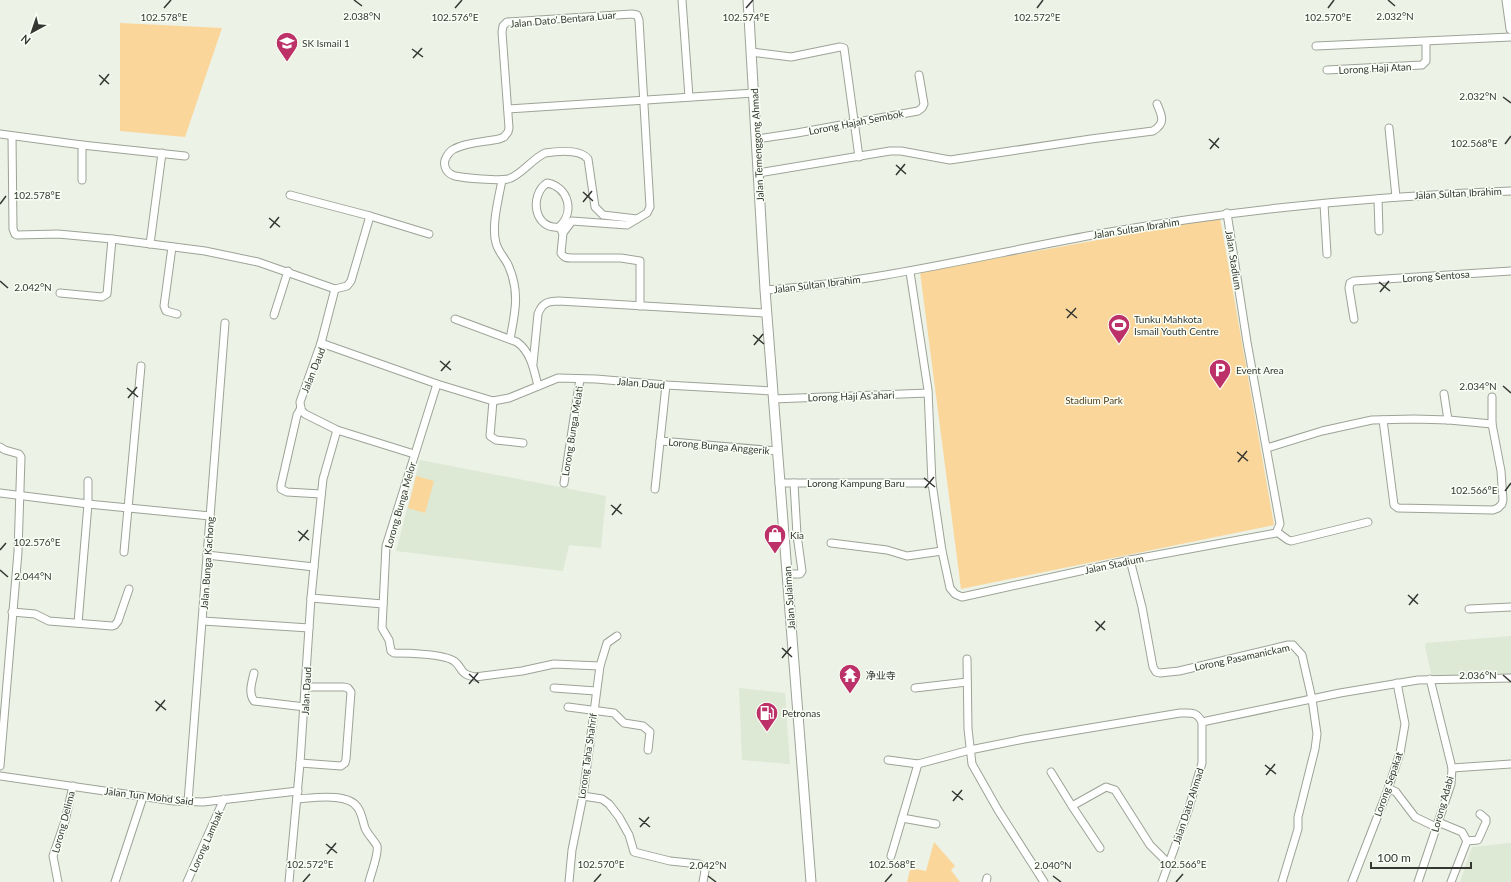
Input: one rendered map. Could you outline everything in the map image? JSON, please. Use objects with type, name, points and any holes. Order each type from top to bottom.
[{"type":"main road","name":"Jalan Temenggong Ahmad","points":[[748,0],[765,290]]},
{"type":"main road","points":[[1508,0],[1511,27]]},
{"type":"main road","name":"Jalan Sulaiman","points":[[765,290],[811,882]]},
{"type":"street","points":[[682,0],[689,97]]},
{"type":"street","name":"Jalan Dato' Bentara Luar","points":[[508,109],[502,32],[503,26],[507,22],[511,21],[632,14],[637,16],[639,20],[644,100]]},
{"type":"street","points":[[1316,46],[1511,37]]},
{"type":"street","name":"Lorong Haji Atan","points":[[1327,70],[1422,65],[1426,61],[1426,42]]},
{"type":"street","points":[[751,52],[791,57],[840,46],[844,48],[859,157]]},
{"type":"street","name":"Lorong Hajah Sembok","points":[[757,139],[796,134],[853,122],[918,111],[924,104],[919,76]]},
{"type":"street","points":[[637,219],[603,215],[598,212],[595,208],[588,159],[580,152],[545,153],[510,178],[502,180],[455,176],[446,169],[444,164],[448,153],[452,149],[504,137],[509,128],[508,109],[754,93]]},
{"type":"street","points":[[561,230],[572,221],[627,225],[647,213],[650,207],[644,100]]},
{"type":"street","points":[[758,173],[896,151],[950,160],[1153,131],[1158,128],[1162,121],[1157,104]]},
{"type":"street","points":[[1389,128],[1396,197]]},
{"type":"street","points":[[0,134],[82,145],[185,156]]},
{"type":"street","points":[[12,136],[13,229],[17,235],[58,234],[112,239],[235,256],[288,271],[335,288],[346,286],[351,281],[370,216]]},
{"type":"street","points":[[82,145],[82,180]]},
{"type":"street","points":[[150,244],[162,153]]},
{"type":"street","points":[[502,180],[495,227],[496,244],[509,267],[515,284],[516,296],[510,339]]},
{"type":"street","points":[[561,230],[544,224],[540,220],[537,212],[537,198],[540,190],[547,183],[554,184],[560,188],[565,195],[568,205],[565,222],[561,230],[561,253],[565,258],[621,258],[640,261],[640,306]]},
{"type":"street","name":"Jalan Sultan Ibrahim","points":[[765,290],[797,288],[910,272],[1104,233],[1227,214],[1396,197],[1511,191]]},
{"type":"street","points":[[290,195],[370,216],[429,234]]},
{"type":"street","points":[[1378,199],[1379,231]]},
{"type":"street","points":[[1324,204],[1327,254]]},
{"type":"street","name":"Jalan Stadium","points":[[910,272],[928,393],[932,484],[942,551],[950,588],[955,594],[962,598],[1130,560],[1277,532],[1280,524],[1247,342],[1227,214]]},
{"type":"street","points":[[60,292],[102,297],[106,294],[112,239]]},
{"type":"street","points":[[172,247],[164,306],[166,311],[176,314]]},
{"type":"street","points":[[274,315],[288,271]]},
{"type":"street","name":"Lorong Sentosa","points":[[1354,319],[1349,288],[1350,282],[1511,271]]},
{"type":"street","points":[[321,343],[335,288]]},
{"type":"street","points":[[533,364],[538,314],[541,307],[548,301],[766,313]]},
{"type":"street","points":[[455,319],[510,339],[523,346],[533,364],[538,386]]},
{"type":"street","name":"Jalan Bunga Kachong","points":[[188,802],[226,323]]},
{"type":"street","name":"Jalan Daud","points":[[321,494],[287,492],[281,489],[296,423],[301,408],[300,402],[321,343],[437,384],[493,401],[509,398],[558,378],[596,379],[773,395]]},
{"type":"street","points":[[124,552],[141,366]]},
{"type":"street","name":"Lorong Bunga Melati","points":[[564,483],[580,379]]},
{"type":"street","name":"Lorong Bunga Melor","points":[[437,384],[386,546],[382,628],[389,640],[391,650],[394,653],[421,654],[449,659],[454,661],[462,672],[475,678],[554,664],[600,666]]},
{"type":"street","name":"Lorong Bunga Anggerik","points":[[655,488],[666,385]]},
{"type":"street","name":"Lorong Haji As'ahari","points":[[773,395],[928,393]]},
{"type":"street","points":[[1444,394],[1448,420]]},
{"type":"street","points":[[1383,420],[1394,505],[1398,508],[1492,510],[1498,508],[1502,504],[1503,500],[1501,471],[1492,424],[1492,397]]},
{"type":"street","points":[[493,401],[490,436],[496,440],[523,443]]},
{"type":"street","points":[[301,408],[305,414],[337,430],[414,454]]},
{"type":"street","points":[[1267,448],[1352,424],[1372,420],[1448,420],[1492,424]]},
{"type":"street","name":"Jalan Daud","points":[[289,882],[305,707],[311,598],[321,494],[323,479],[337,430]]},
{"type":"street","name":"Lorong Bunga Anggerik","points":[[660,441],[777,451]]},
{"type":"street","points":[[0,447],[19,454],[21,457],[18,552],[0,766]]},
{"type":"street","points":[[78,623],[88,504],[88,481]]},
{"type":"street","name":"Lorong Kampung Baru","points":[[780,483],[932,484]]},
{"type":"street","points":[[787,574],[802,573],[797,535],[794,483]]},
{"type":"street","points":[[0,492],[88,504],[210,516]]},
{"type":"street","points":[[1277,532],[1291,541],[1368,522]]},
{"type":"street","points":[[784,534],[797,535]]},
{"type":"street","points":[[831,543],[887,550],[907,556],[942,551]]},
{"type":"street","points":[[207,555],[314,567]]},
{"type":"street","name":"Lorong Pasamanickam","points":[[1130,560],[1142,607],[1152,667],[1156,672],[1179,671],[1288,645],[1293,645],[1302,655],[1317,727],[1315,749],[1298,817],[1298,829],[1282,882]]},
{"type":"street","points":[[12,612],[35,614],[49,621],[115,625],[118,621],[129,589]]},
{"type":"street","points":[[311,598],[383,604]]},
{"type":"street","points":[[1469,609],[1511,607]]},
{"type":"street","points":[[202,621],[309,628]]},
{"type":"street","name":"Lorong Taha Shahrif","points":[[569,882],[572,850],[583,796],[593,710],[600,666],[607,643],[617,636]]},
{"type":"street","points":[[967,659],[968,729],[972,764],[1044,882]]},
{"type":"street","points":[[254,673],[250,692],[254,701],[305,707]]},
{"type":"street","points":[[888,760],[918,764],[970,750],[1024,739],[1180,714],[1193,713],[1199,716],[1202,725],[1312,699],[1397,683],[1430,679],[1511,678]]},
{"type":"street","name":"Lorong Adabi","points":[[1418,882],[1451,784],[1452,768],[1430,679]]},
{"type":"street","points":[[916,688],[967,682]]},
{"type":"street","name":"Lorong Sepakat","points":[[1352,882],[1387,792],[1400,753],[1405,724],[1397,683]]},
{"type":"street","points":[[300,763],[341,766],[345,763],[346,759],[351,692],[348,688],[344,687],[306,687]]},
{"type":"street","points":[[554,688],[596,691]]},
{"type":"street","points":[[568,707],[614,713],[624,723],[646,728],[650,732],[648,750]]},
{"type":"street","name":"Jalan Dato Ahmad","points":[[1162,882],[1188,811],[1202,763],[1202,725]]},
{"type":"street","points":[[891,856],[918,764]]},
{"type":"street","points":[[1452,768],[1511,764]]},
{"type":"street","points":[[1050,772],[1100,848]]},
{"type":"street","name":"Jalan Tun Mohd Said","points":[[0,776],[142,797],[188,802],[224,800],[298,791]]},
{"type":"street","name":"Lorong Delima","points":[[58,882],[53,856],[65,820],[73,786]]},
{"type":"street","points":[[1072,806],[1106,787],[1115,790],[1148,841],[1168,863]]},
{"type":"street","points":[[1387,792],[1392,790],[1396,792],[1415,817],[1462,832],[1467,840]]},
{"type":"street","points":[[583,796],[602,799],[609,804],[627,831],[634,852],[670,860],[699,864],[705,871],[703,882]]},
{"type":"street","points":[[116,882],[142,797]]},
{"type":"street","points":[[297,799],[328,797],[346,799],[358,807],[367,832],[377,847],[369,882]]},
{"type":"street","name":"Lorong Lambak","points":[[187,882],[224,800]]},
{"type":"street","points":[[1467,840],[1478,840],[1486,822],[1486,819],[1480,814]]},
{"type":"street","points":[[902,818],[936,824]]},
{"type":"street","points":[[1451,882],[1467,840]]},
{"type":"shaded area","points":[[420,460],[606,496],[601,548],[569,545],[563,571],[396,551]]},
{"type":"shaded area","points":[[1511,636],[1511,676],[1432,677],[1425,646],[1426,643]]},
{"type":"shaded area","points":[[739,688],[785,693],[790,764],[742,760]]},
{"type":"shaded area","points":[[1511,843],[1511,882],[1460,882],[1472,847]]},
{"type":"green space","points":[[120,23],[222,28],[185,137],[120,131]]},
{"type":"green space","name":"Stadium Park","points":[[1220,218],[1274,525],[961,589],[920,272]]},
{"type":"green space","points":[[416,476],[434,481],[425,513],[408,508]]},
{"type":"green space","points":[[934,842],[955,866],[951,870],[960,882],[907,882],[910,870],[916,869],[926,871]]},
{"type":"place","name":"SK Ismail 1","points":[[287,62]]},
{"type":"place","name":"Tunku Mahkota Ismail Youth Centre","points":[[1119,344]]},
{"type":"place","name":"Event Area","points":[[1220,390]]},
{"type":"place","name":"Kia","points":[[775,554]]},
{"type":"place","name":"净业寺","points":[[850,694]]},
{"type":"place","name":"Petronas","points":[[767,732]]}]
